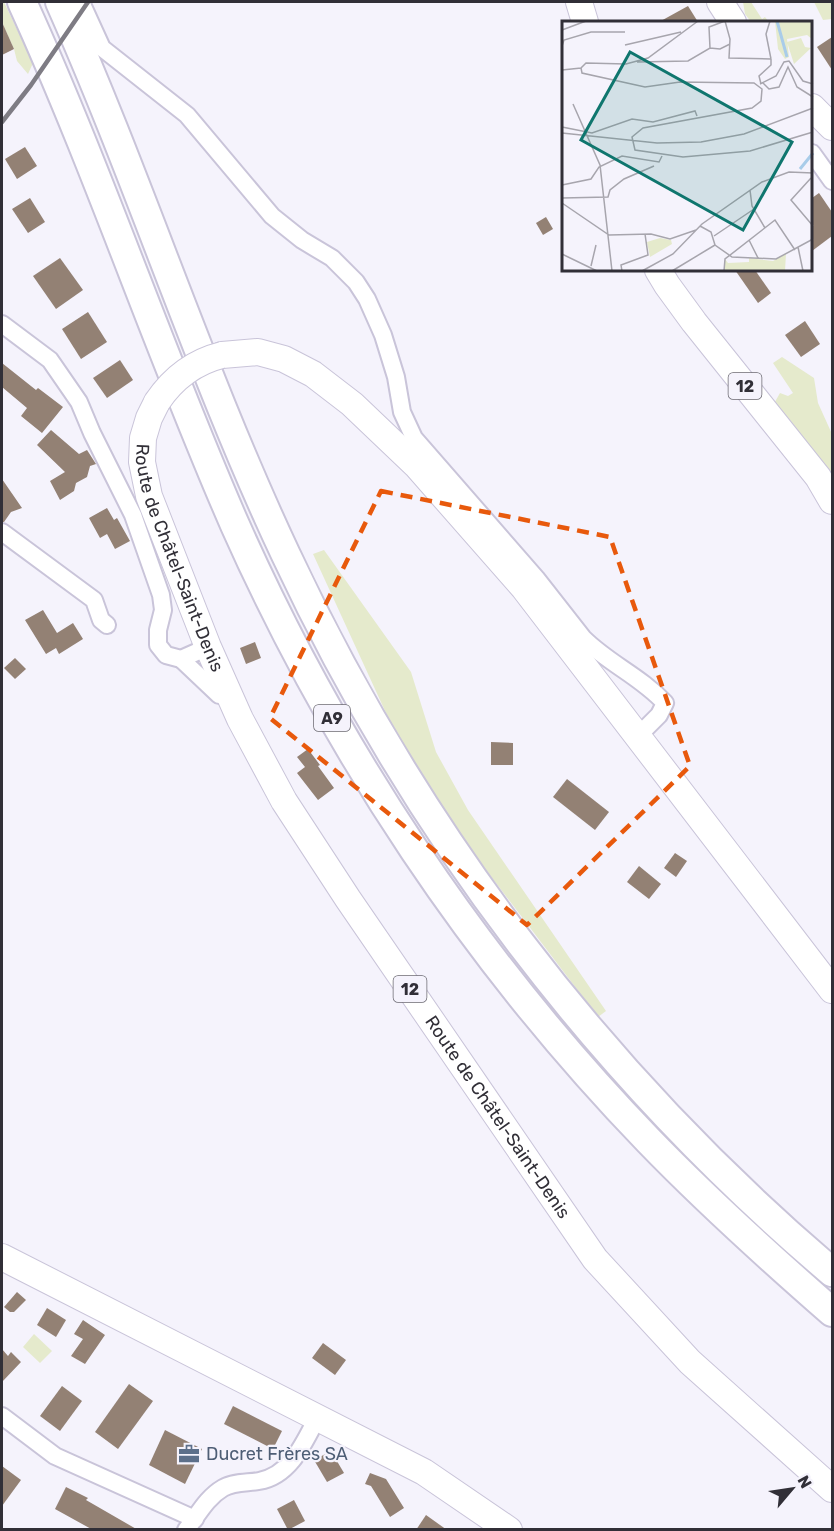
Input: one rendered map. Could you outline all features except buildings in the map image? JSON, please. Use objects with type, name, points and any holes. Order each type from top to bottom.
[{"type":"highway","name":"A9","points":[[22,2],[236,526],[315,686],[381,798],[431,876],[539,1018],[597,1084],[702,1194],[832,1312]]},
{"type":"highway","name":"A9","points":[[60,2],[118,143],[225,417],[261,499],[318,620],[389,750],[490,905],[581,1020],[630,1077],[699,1149],[832,1272]]},
{"type":"main road","points":[[579,2],[585,21]]},
{"type":"main road","points":[[720,2],[732,21]]},
{"type":"main road","points":[[813,108],[832,127]]},
{"type":"main road","name":"12","points":[[659,272],[694,322],[818,477],[832,501]]},
{"type":"main road","name":"Route de Châtel-Saint-Denis","points":[[832,990],[638,735],[491,548],[416,465],[352,404],[313,374],[284,359],[258,352],[222,355],[206,360],[189,369],[170,384],[157,402],[143,438],[144,478],[161,532],[208,647],[284,801],[348,899],[595,1259],[690,1362],[832,1489]]},
{"type":"main road","points":[[2,1257],[424,1472],[509,1530]]},
{"type":"street","points":[[81,2],[102,48],[187,115],[272,216],[302,240],[332,258],[357,282],[383,335],[396,377],[402,412],[409,429],[421,446],[490,524],[583,638],[601,654],[640,679],[665,703],[658,715],[638,735]]},
{"type":"street","points":[[813,154],[832,181]]},
{"type":"street","points":[[2,324],[50,360],[79,402],[133,515],[161,595],[163,610],[158,630],[158,645],[166,655],[181,659],[219,695],[230,695]]},
{"type":"street","points":[[2,532],[94,600],[101,620],[107,625]]},
{"type":"street","points":[[181,659],[208,647]]},
{"type":"street","points":[[2,1416],[55,1456],[190,1524],[209,1497],[226,1486],[262,1481],[282,1470],[298,1454],[317,1418]]},
{"type":"highlighted area","points":[[381,491],[610,537],[690,766],[527,925],[270,718]]},
{"type":"green space","points":[[2,2],[33,63],[28,74],[17,61],[2,22]]},
{"type":"green space","points":[[743,2],[751,2],[762,19],[765,17],[768,21],[750,21],[745,14]]},
{"type":"green space","points":[[814,2],[832,2],[832,19],[823,20]]},
{"type":"green space","points":[[782,357],[814,378],[818,403],[832,434],[832,481],[790,420],[772,407],[780,393],[788,396],[793,393],[773,363]]},
{"type":"green space","points":[[324,550],[411,672],[436,752],[468,810],[606,1011],[598,1017],[451,824],[397,737],[313,554]]},
{"type":"green space","points":[[34,1334],[52,1351],[40,1363],[23,1347]]},
{"type":"railway","points":[[2,122],[31,85],[88,2]]},
{"type":"place","name":"Ducret Frères SA","points":[[189,1454]]}]
